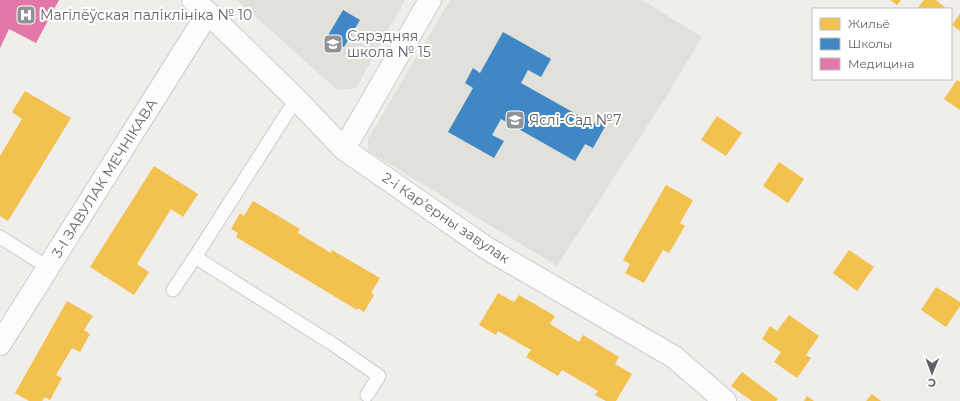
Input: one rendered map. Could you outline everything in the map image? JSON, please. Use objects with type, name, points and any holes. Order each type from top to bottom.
[{"type":"street","points":[[344,149],[430,0]]},
{"type":"street","name":"2-і Карʼерны завулак","points":[[201,6],[296,99],[344,149],[488,249],[674,357],[725,401]]},
{"type":"street","name":"3-І ЗАВУЛАК МЕЧНІКАВА","points":[[0,344],[191,40],[201,6]]},
{"type":"lane","points":[[173,290],[296,99]]},
{"type":"lane","points":[[0,237],[49,268]]},
{"type":"lane","points":[[195,257],[380,376],[367,395]]},
{"type":"shaded area","name":"Сярэдняя школа № 15","points":[[237,0],[405,0],[356,88],[337,90]]},
{"type":"shaded area","name":"Яслі-Сад №7","points":[[450,0],[642,0],[702,37],[664,100],[557,266],[368,151],[368,139]]},
{"type":"building: Жильё","points":[[890,0],[901,0],[897,5]]},
{"type":"building: Жильё","points":[[924,0],[936,0],[946,8],[918,8]]},
{"type":"building: Жильё","points":[[960,14],[960,31],[952,25]]},
{"type":"building: Жильё","points":[[957,80],[960,82],[960,110],[944,99]]},
{"type":"building: Жильё","points":[[25,91],[71,118],[8,221],[0,216],[0,156],[22,119],[12,112]]},
{"type":"building: Жильё","points":[[717,116],[742,133],[726,156],[701,140]]},
{"type":"building: Жильё","points":[[779,162],[804,179],[788,203],[763,186]]},
{"type":"building: Жильё","points":[[154,166],[198,194],[183,217],[171,209],[137,264],[149,272],[134,295],[90,267]]},
{"type":"building: Жильё","points":[[666,185],[693,200],[680,223],[685,226],[669,253],[663,250],[644,283],[625,273],[630,264],[623,260]]},
{"type":"building: Жильё","points":[[253,201],[300,229],[298,233],[331,253],[332,250],[380,278],[371,293],[374,295],[364,312],[358,308],[357,310],[236,237],[238,233],[231,229],[240,213],[244,216]]},
{"type":"building: Жильё","points":[[849,250],[874,267],[857,291],[833,273]]},
{"type":"building: Жильё","points":[[936,287],[960,302],[960,306],[946,327],[921,310]]},
{"type":"building: Жильё","points":[[498,293],[514,302],[519,295],[555,316],[550,324],[579,342],[583,335],[619,357],[615,364],[632,374],[616,401],[606,401],[595,395],[598,391],[562,370],[558,376],[526,357],[531,350],[498,331],[496,335],[479,325]]},
{"type":"building: Жильё","points":[[67,301],[93,316],[84,330],[90,334],[80,352],[72,348],[56,375],[62,378],[50,400],[45,397],[42,401],[29,401],[15,393]]},
{"type":"building: Жильё","points":[[789,315],[819,336],[806,355],[811,358],[797,378],[774,362],[781,352],[762,339],[770,326],[777,331]]},
{"type":"building: Жильё","points":[[742,372],[778,399],[776,401],[752,401],[731,386]]},
{"type":"building: Жильё","points":[[872,394],[881,401],[866,401]]},
{"type":"building: Жильё","points":[[807,396],[814,401],[804,401]]},
{"type":"building: Школы","points":[[343,10],[360,20],[344,47],[327,37]]},
{"type":"building: Школы","points":[[503,32],[551,59],[541,77],[528,70],[521,83],[594,124],[597,119],[606,125],[593,148],[585,144],[575,161],[501,119],[492,135],[504,141],[494,158],[448,132],[473,88],[465,83],[473,68],[480,73]]},
{"type":"building: Медицина","name":"Магілёўская паліклініка № 10","points":[[0,0],[59,0],[36,43],[9,29],[0,48]]},
{"type":"place","name":"Магілёўская паліклініка № 10","points":[[26,15]]},
{"type":"place","name":"Сярэдняя школа № 15","points":[[333,44]]},
{"type":"place","name":"Яслі-Сад №7","points":[[515,120]]}]
